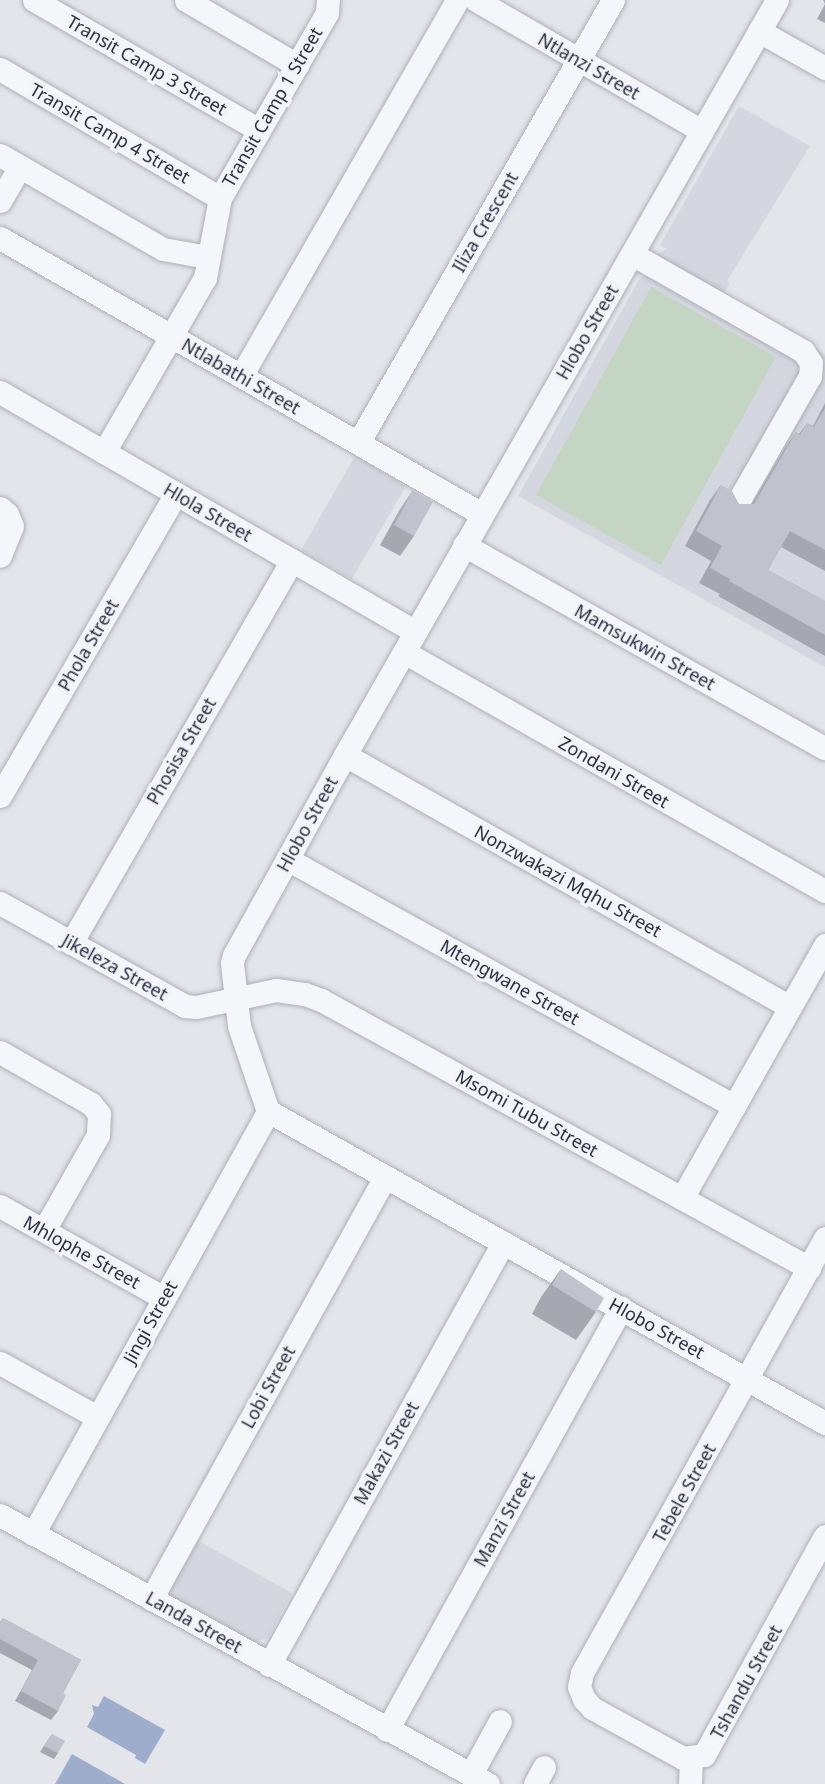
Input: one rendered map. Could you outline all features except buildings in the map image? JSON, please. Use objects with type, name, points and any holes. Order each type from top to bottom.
[{"type":"street","name":"Transit Camp 3 Street","points":[[34,0],[259,130]]},
{"type":"street","points":[[186,0],[297,65]]},
{"type":"street","name":"Transit Camp 1 Street","points":[[104,452],[205,278],[220,198],[327,13],[328,0]]},
{"type":"street","points":[[241,376],[457,0]]},
{"type":"street","name":"Ntlanzi Street","points":[[476,0],[702,131]]},
{"type":"street","name":"Iliza Crescent","points":[[358,443],[613,0]]},
{"type":"street","name":"Hlobo Street","points":[[777,0],[464,545],[233,956],[239,1026],[268,1111],[825,1423]]},
{"type":"street","points":[[759,31],[825,68]]},
{"type":"street","name":"Transit Camp 4 Street","points":[[0,69],[220,198]]},
{"type":"street","points":[[0,201],[10,161],[163,249],[208,257]]},
{"type":"street","name":"Ntlabathi Street","points":[[0,238],[482,514]]},
{"type":"street","points":[[632,254],[803,351],[811,363],[810,376],[735,507]]},
{"type":"street","name":"Hlola Street","points":[[0,392],[415,632]]},
{"type":"street","name":"Phola Street","points":[[0,796],[176,493]]},
{"type":"street","points":[[0,508],[7,514],[12,526],[0,555]]},
{"type":"street","name":"Mamsukwin Street","points":[[464,545],[825,748]]},
{"type":"street","name":"Phosisa Street","points":[[71,943],[292,560]]},
{"type":"street","name":"Zondani Street","points":[[404,652],[825,891]]},
{"type":"street","name":"Nonzwakazi Mqhu Street","points":[[345,755],[790,1007]]},
{"type":"street","name":"Mtengwane Street","points":[[287,859],[734,1106]]},
{"type":"street","name":"Jikeleza Street","points":[[0,903],[186,1006],[196,1007],[236,996]]},
{"type":"street","points":[[682,1198],[825,945]]},
{"type":"street","name":"Msomi Tubu Street","points":[[236,996],[276,990],[305,994],[321,1000],[808,1268]]},
{"type":"street","points":[[0,1052],[91,1104],[99,1114],[98,1135],[44,1230]]},
{"type":"street","name":"Jingi Street","points":[[33,1534],[268,1111]]},
{"type":"street","name":"Lobi Street","points":[[151,1599],[385,1176]]},
{"type":"street","name":"Mhlophe Street","points":[[0,1206],[164,1298]]},
{"type":"street","name":"Tebele Street","points":[[691,1759],[683,1758],[587,1704],[581,1694],[579,1680],[825,1238]]},
{"type":"street","name":"Makazi Street","points":[[269,1665],[503,1242]]},
{"type":"street","name":"Manzi Street","points":[[387,1730],[621,1308]]},
{"type":"street","points":[[0,1363],[97,1417]]},
{"type":"street","name":"Landa Street","points":[[0,1515],[478,1780]]},
{"type":"street","name":"Tshandu Street","points":[[691,1759],[704,1755],[711,1746],[825,1536]]},
{"type":"street","points":[[478,1780],[500,1721]]},
{"type":"street","points":[[690,1784],[691,1759]]},
{"type":"shaded area","points":[[739,106],[810,146],[727,281],[730,283],[722,297],[825,355],[825,667],[518,496],[640,278],[647,275],[659,253],[667,249],[660,245]]},
{"type":"shaded area","points":[[355,456],[406,486],[352,579],[301,550]]},
{"type":"shaded area","points":[[197,1540],[292,1593],[268,1638],[254,1642],[172,1597],[170,1590]]},
{"type":"green space","points":[[651,287],[776,357],[661,565],[536,495]]},
{"type":"water","points":[[104,1696],[165,1730],[145,1764],[135,1758],[136,1755],[87,1727],[94,1714],[92,1705],[98,1707]]},
{"type":"water","points":[[72,1754],[125,1784],[55,1784]]}]
